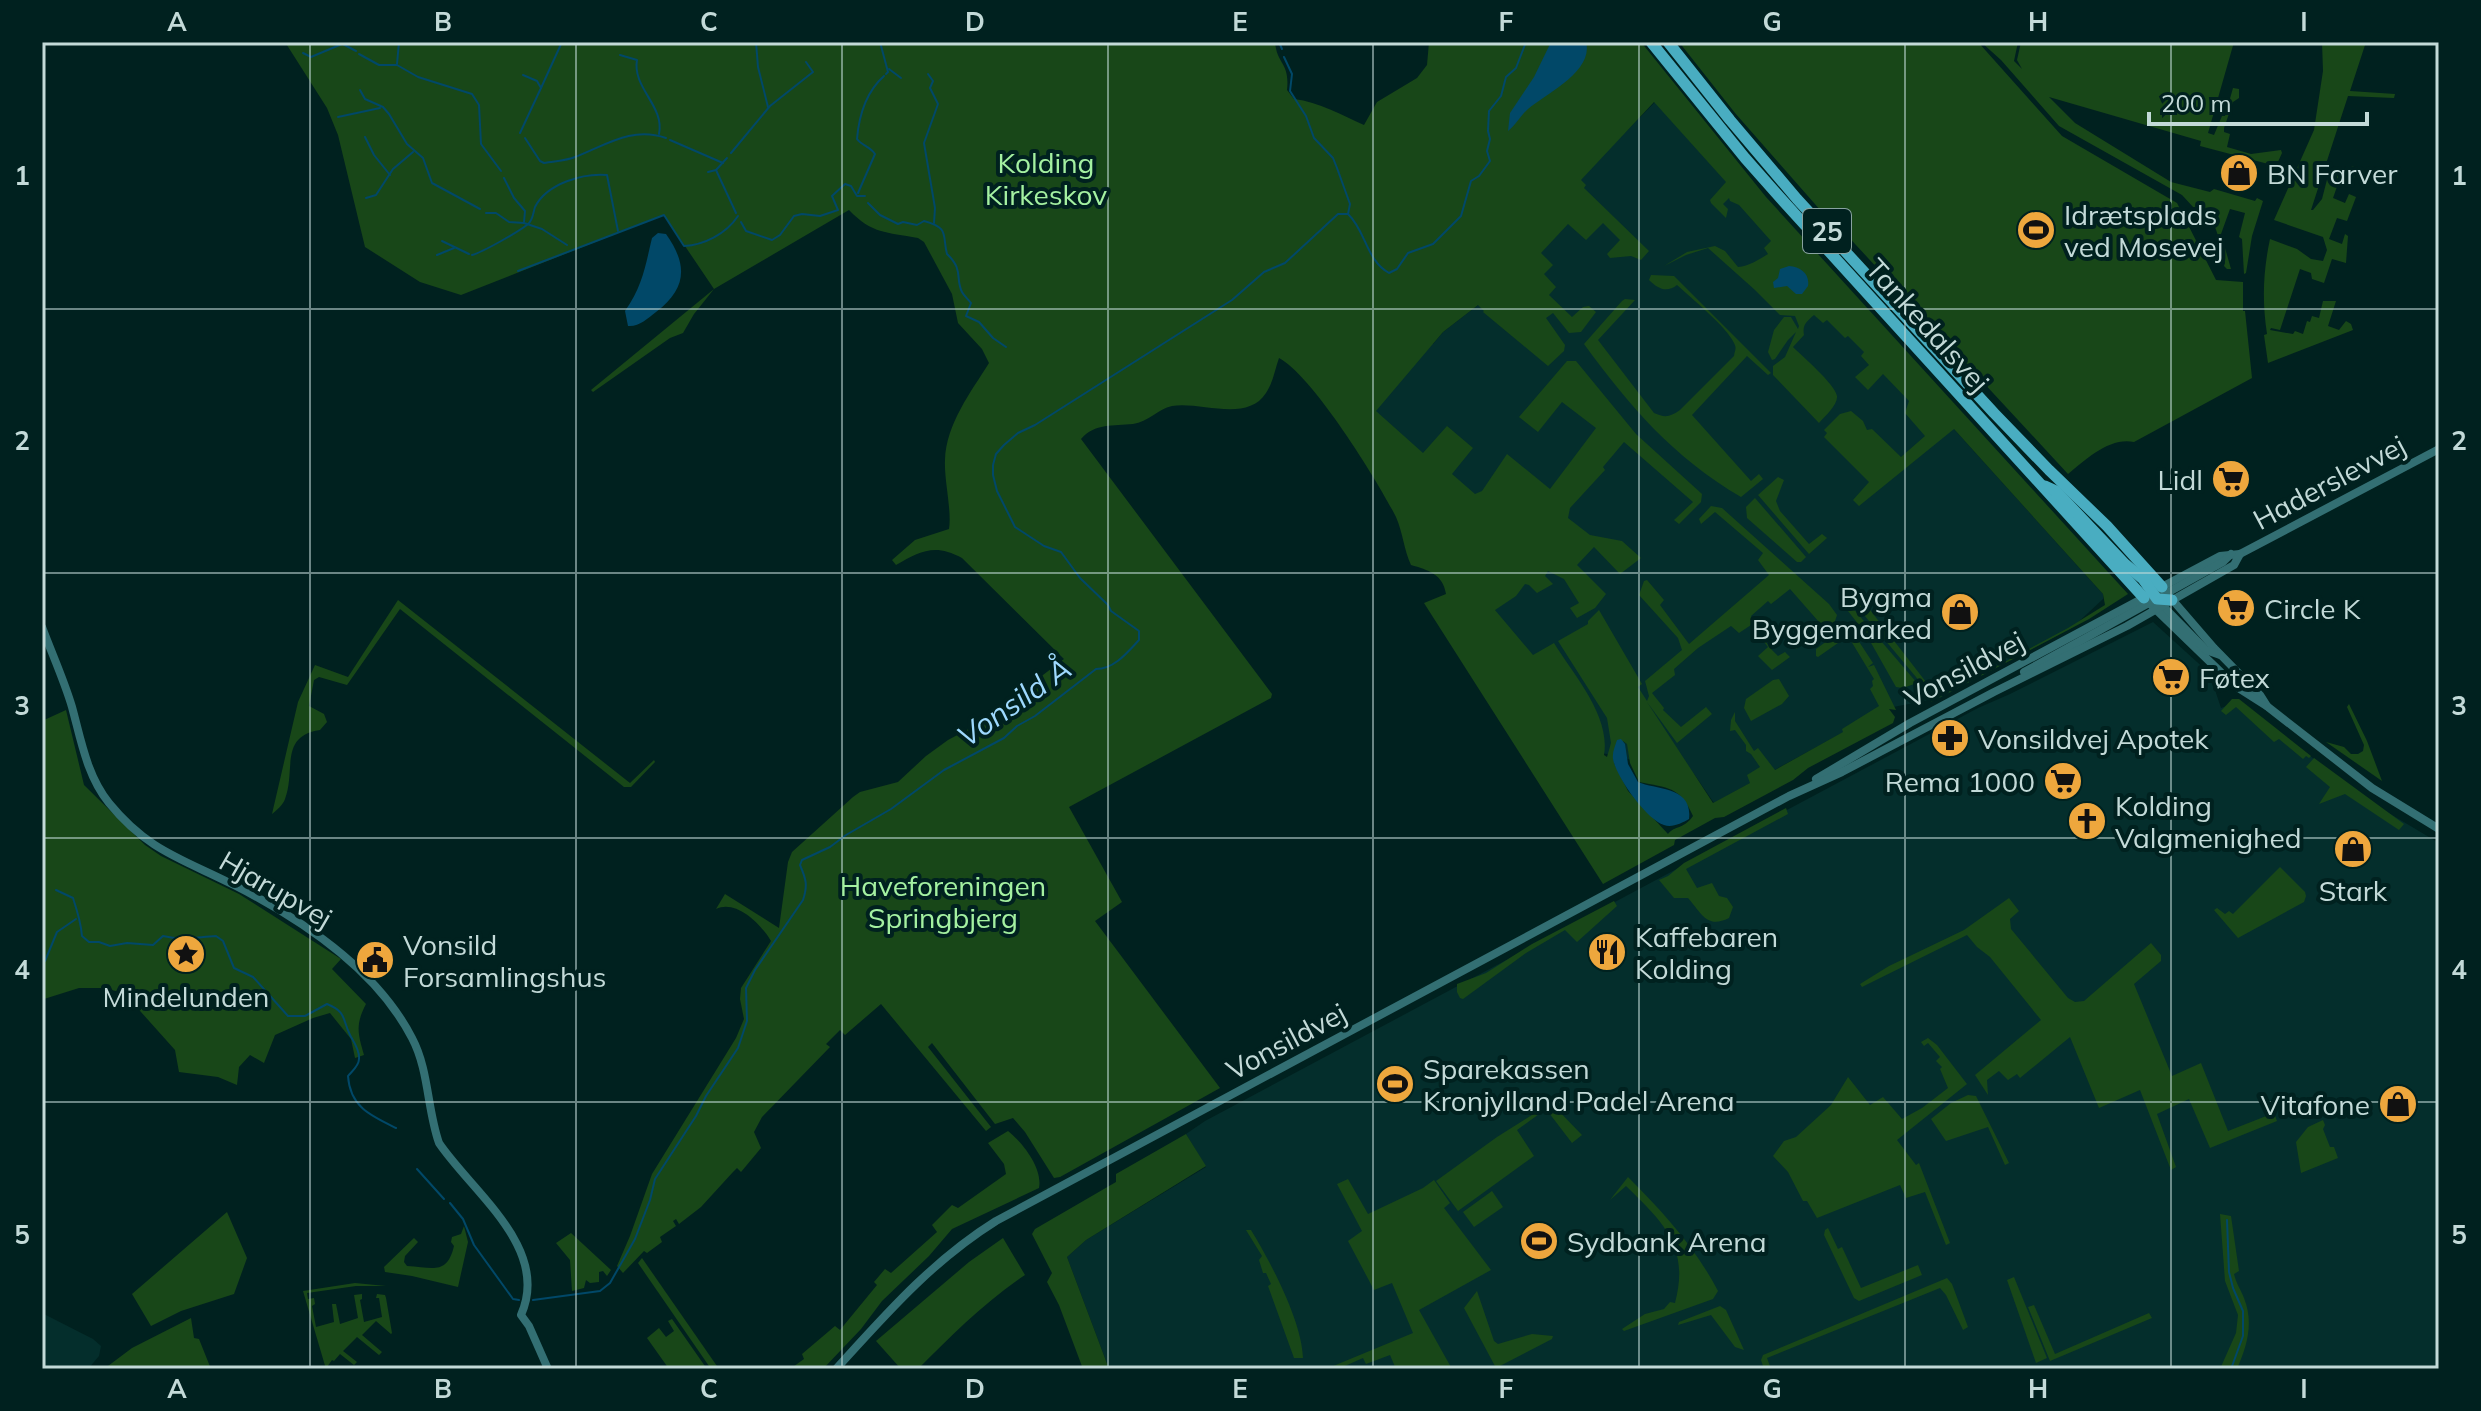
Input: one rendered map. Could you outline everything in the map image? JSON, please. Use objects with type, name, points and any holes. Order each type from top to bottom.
[{"type":"highway","name":"Tankedalsvej","points":[[1651,42],[1764,180],[2037,482],[2158,599]]},
{"type":"highway","name":"Tankedalsvej","points":[[1668,42],[1730,120],[1817,220],[2016,436],[2107,526],[2158,599]]},
{"type":"main road","name":"Haderslevvej","points":[[2158,599],[2220,556],[2236,554],[2439,449]]},
{"type":"main road","name":"Haderslevvej","points":[[2158,599],[2234,565],[2236,554]]},
{"type":"main road","points":[[2158,599],[2244,677],[2268,707]]},
{"type":"main road","points":[[2158,599],[2235,686],[2268,707],[2372,788],[2439,829]]},
{"type":"main road","name":"Vonsildvej","points":[[1789,796],[1866,747],[1994,678],[2158,599]]},
{"type":"main road","name":"Vonsildvej","points":[[836,1369],[922,1277],[996,1221],[1789,796],[1916,734],[2158,599]]},
{"type":"main road","name":"Hjarupvej","points":[[42,627],[71,705],[87,761],[107,800],[121,816],[166,853],[234,885],[281,912],[347,958],[391,1004],[413,1039],[419,1055],[432,1125],[439,1143],[518,1243],[527,1292],[521,1315],[548,1369]]},
{"type":"main road","points":[[1916,734],[1921,723],[1990,685],[1994,678]]},
{"type":"main road","points":[[1842,772],[1857,760],[1903,735],[1910,723]]},
{"type":"shaded area","points":[[1655,102],[2103,594],[2103,599],[2073,627],[1940,698],[1888,708],[1714,803],[1694,774],[1602,753],[1362,433],[1419,337],[1433,344],[1443,332],[1478,305],[1462,288],[1586,172]]},
{"type":"shaded area","points":[[2153,622],[2219,682],[2216,693],[2221,708],[2240,701],[2346,784],[2439,843],[2439,1369],[1109,1369],[1067,1257],[1086,1240],[1206,1167],[1186,1134],[1205,1121],[1978,708]]},
{"type":"shaded area","points":[[42,1313],[101,1346],[99,1356],[88,1369],[42,1369]]},
{"type":"green space","points":[[285,42],[1275,42],[1287,74],[1287,90],[1294,99],[1321,106],[1364,125],[1377,102],[1417,78],[1427,65],[1429,42],[1641,42],[1766,197],[2128,594],[2089,619],[1931,702],[1929,697],[1939,697],[2105,605],[2103,594],[1954,429],[1859,506],[1853,500],[1869,482],[1824,437],[1827,433],[1824,430],[1840,414],[1851,411],[1863,421],[1867,430],[1872,429],[1901,457],[1925,436],[1905,413],[1909,401],[1883,374],[1868,390],[1855,377],[1869,365],[1861,356],[1864,352],[1827,320],[1823,323],[1814,315],[1804,326],[1804,335],[1793,347],[1825,378],[1837,396],[1833,407],[1819,423],[1773,375],[1773,366],[1785,357],[1796,332],[1772,360],[1768,352],[1774,330],[1784,317],[1791,317],[1798,329],[1795,316],[1780,315],[1708,248],[1664,266],[1687,252],[1715,246],[1725,251],[1738,267],[1768,254],[1764,248],[1771,241],[1729,198],[1723,204],[1728,209],[1726,218],[1711,203],[1710,200],[1726,182],[1654,102],[1581,180],[1586,185],[1584,188],[1649,251],[1641,260],[1631,256],[1610,258],[1607,254],[1620,240],[1603,223],[1586,240],[1568,224],[1541,253],[1553,265],[1544,274],[1556,287],[1549,295],[1572,317],[1583,307],[1589,306],[1596,312],[1581,332],[1569,333],[1553,313],[1546,318],[1565,345],[1564,351],[1548,366],[1478,305],[1443,332],[1376,411],[1423,453],[1447,426],[1473,448],[1452,474],[1475,494],[1482,491],[1507,454],[1550,489],[1596,428],[1562,402],[1538,432],[1519,417],[1567,361],[1576,361],[1636,434],[1702,494],[1701,502],[1679,524],[1674,520],[1693,502],[1624,442],[1603,467],[1605,470],[1570,508],[1568,518],[1590,535],[1622,541],[1641,558],[1620,574],[1594,547],[1577,565],[1606,594],[1595,608],[1577,618],[1570,608],[1579,603],[1564,579],[1548,571],[1545,576],[1553,584],[1537,593],[1525,584],[1516,596],[1495,610],[1533,655],[1554,643],[1596,711],[1602,725],[1604,755],[1607,757],[1611,743],[1607,718],[1558,641],[1588,624],[1599,610],[1642,684],[1638,687],[1647,701],[1649,696],[1645,681],[1682,650],[1678,638],[1639,595],[1644,581],[1647,580],[1664,600],[1660,605],[1689,644],[1769,575],[1758,560],[1763,553],[1715,512],[1701,524],[1699,519],[1711,506],[1722,508],[1829,604],[1837,615],[1834,624],[1796,649],[1794,646],[1819,622],[1790,589],[1771,604],[1768,601],[1751,616],[1769,647],[1778,656],[1785,652],[1790,657],[1772,670],[1758,656],[1768,647],[1751,625],[1739,633],[1731,626],[1698,648],[1674,669],[1675,675],[1652,693],[1663,710],[1681,727],[1706,707],[1712,714],[1677,743],[1647,702],[1713,803],[1750,783],[1747,775],[1760,767],[1746,751],[1746,745],[1735,730],[1730,731],[1735,712],[1735,721],[1754,751],[1758,748],[1775,770],[1843,732],[1842,729],[1879,706],[1870,689],[1874,679],[1848,636],[1816,656],[1816,649],[1842,630],[1854,634],[1873,663],[1868,667],[1874,665],[1896,710],[1889,709],[1895,717],[1893,723],[1808,768],[1793,780],[1675,840],[1674,845],[1603,884],[1424,603],[1446,594],[1442,582],[1429,571],[1411,565],[1396,517],[1375,479],[1326,406],[1293,368],[1279,358],[1266,393],[1258,402],[1247,407],[1172,406],[1138,423],[1092,430],[1081,439],[1272,694],[1271,698],[1069,807],[1122,902],[1095,921],[1220,1088],[1054,1178],[1013,1118],[995,1124],[932,1043],[928,1047],[991,1127],[986,1131],[881,1004],[845,1035],[840,1030],[826,1044],[830,1047],[762,1117],[754,1132],[761,1148],[741,1172],[737,1168],[701,1207],[679,1224],[676,1219],[673,1221],[676,1226],[660,1237],[662,1242],[647,1253],[644,1251],[623,1273],[617,1266],[652,1174],[736,1038],[744,1019],[741,988],[771,941],[761,927],[740,910],[732,907],[716,909],[725,894],[779,928],[792,852],[860,792],[898,782],[926,756],[980,723],[1064,659],[962,558],[936,550],[920,553],[896,565],[892,560],[915,540],[949,529],[946,447],[961,409],[989,363],[982,349],[958,323],[952,294],[924,242],[873,228],[849,210],[714,289],[664,215],[461,295],[420,282],[365,247],[338,135],[327,108]],"holes":[[[1623,741],[1627,744],[1630,763],[1639,782],[1672,790],[1683,799],[1693,816],[1668,834],[1628,791],[1614,763]]]},
{"type":"green space","name":"Idrætsplads ved Mosevej","points":[[1679,42],[1978,42],[2062,136],[2177,203],[2216,280],[2243,282],[2243,311],[2252,378],[2134,442],[2107,446],[2068,474],[1843,231],[1836,228],[1735,113]]},
{"type":"green space","points":[[1981,42],[2018,42],[2014,61],[2022,69],[2017,60],[2021,42],[2234,42],[2208,133],[2214,135],[2222,116],[2225,116],[2233,88],[2239,89],[2239,98],[2233,102],[2224,128],[2224,132],[2230,134],[2227,147],[2251,154],[2281,150],[2277,164],[2200,146],[2201,141],[2049,97],[2075,123],[2171,182],[2263,201],[2252,236],[2246,273],[2242,239],[2239,237],[2245,213],[2230,209],[2221,234],[2231,269],[2227,269],[2214,225],[2201,207],[2194,208],[2182,195],[2059,126],[2001,60]]},
{"type":"green space","points":[[2322,42],[2366,42],[2350,91],[2395,94],[2394,98],[2348,96],[2311,210],[2322,199],[2330,168],[2358,166],[2353,182],[2340,178],[2333,198],[2345,203],[2349,194],[2356,197],[2347,221],[2337,218],[2329,239],[2342,244],[2345,234],[2348,236],[2346,263],[2332,259],[2324,283],[2312,279],[2311,273],[2300,269],[2280,330],[2270,330],[2303,334],[2312,316],[2319,318],[2323,301],[2336,301],[2328,326],[2339,330],[2346,321],[2353,330],[2268,363],[2264,335],[2267,334],[2264,286],[2270,239],[2297,249],[2311,259],[2323,261],[2327,250],[2323,237],[2274,220],[2314,130],[2323,71]]},
{"type":"green space","points":[[1651,275],[1674,276],[1771,373],[1768,375],[1747,356],[1692,415],[1751,481],[1759,474],[1763,479],[1741,497],[1694,465],[1654,429],[1584,344],[1622,301],[1635,300],[1598,340],[1654,413],[1664,416],[1680,410],[1734,356],[1734,343],[1717,321],[1677,285],[1670,289],[1659,288],[1649,280]]},
{"type":"green space","points":[[714,289],[683,333],[670,338],[593,392],[591,390]]},
{"type":"green space","points":[[1778,477],[1784,480],[1776,501],[1780,511],[1809,544],[1822,534],[1827,538],[1809,554],[1758,495]]},
{"type":"green space","points":[[1755,498],[1806,557],[1801,562],[1797,562],[1747,518],[1746,507]]},
{"type":"green space","points":[[1860,597],[1927,682],[1921,683],[1854,603]]},
{"type":"green space","points":[[398,600],[630,783],[655,762],[631,787],[624,787],[400,609],[347,685],[319,677],[314,680],[309,706],[324,714],[327,722],[320,730],[299,739],[294,747],[285,799],[272,814],[298,702],[315,665],[348,677]]},
{"type":"green space","points":[[1851,606],[1917,683],[1896,687],[1866,634],[1848,611]]},
{"type":"green space","points":[[1779,679],[1789,696],[1782,704],[1751,721],[1744,708],[1746,699]]},
{"type":"green space","points":[[2232,699],[2239,699],[2311,756],[2303,759],[2279,739],[2274,742],[2236,707],[2226,715],[2221,711]]},
{"type":"green space","points":[[2349,704],[2382,781],[2326,742],[2344,747],[2351,754],[2363,751],[2364,745],[2347,707]]},
{"type":"green space","points":[[66,710],[84,785],[145,845],[239,894],[341,959],[332,969],[366,1004],[359,1030],[364,1055],[355,1058],[351,1039],[330,1013],[275,1035],[264,1063],[250,1055],[239,1067],[237,1085],[218,1077],[179,1072],[175,1050],[124,993],[103,988],[79,988],[44,999],[42,997],[42,721]]},
{"type":"green space","points":[[2314,758],[2404,824],[2399,830],[2345,794],[2319,804],[2330,787],[2306,767]]},
{"type":"green space","points":[[1786,808],[1788,814],[1686,869],[1697,888],[1712,883],[1719,896],[1727,898],[1733,907],[1729,918],[1710,921],[1688,898],[1674,898],[1659,880],[1684,863]]},
{"type":"green space","points":[[2280,867],[2305,892],[2304,902],[2238,938],[2214,910],[2217,908],[2225,914],[2229,911],[2233,914]]},
{"type":"green space","points":[[2009,898],[2019,911],[2010,919],[2011,929],[2068,998],[2075,1002],[2084,1001],[2151,943],[2161,955],[2161,961],[2134,984],[2172,1076],[2201,1063],[2228,1131],[2274,1113],[2277,1121],[2210,1148],[2189,1099],[2157,1114],[2176,1167],[2171,1170],[2140,1090],[2099,1108],[2070,1037],[2020,1078],[2017,1074],[2008,1080],[1999,1071],[1987,1080],[1988,1095],[1975,1075],[2041,1020],[1990,957],[1967,935],[1862,987],[1860,984],[1889,966],[1964,930]]},
{"type":"green space","points":[[1614,901],[1617,906],[1577,942],[1565,930],[1526,953],[1463,999],[1460,998],[1457,984],[1486,973],[1532,944]]},
{"type":"green space","points":[[1928,1038],[1967,1084],[1897,1140],[1916,1165],[1919,1163],[1950,1243],[1946,1245],[1925,1192],[1906,1198],[1900,1185],[1817,1218],[1807,1201],[1803,1201],[1788,1172],[1773,1156],[1784,1141],[1796,1137],[1831,1105],[1848,1077],[1870,1105],[1883,1097],[1902,1119],[1922,1108],[1948,1088],[1940,1069],[1942,1067],[1936,1061],[1940,1057],[1928,1043],[1924,1046],[1921,1042]]},
{"type":"green space","points":[[1968,1095],[1976,1096],[2009,1163],[2005,1165],[1988,1127],[1946,1141],[1931,1119],[1951,1103]]},
{"type":"green space","points":[[1551,1103],[1582,1135],[1572,1143],[1546,1109],[1517,1130],[1534,1156],[1458,1211],[1436,1181]]},
{"type":"green space","points":[[2323,1120],[2330,1147],[2334,1147],[2338,1158],[2301,1173],[2296,1142],[2308,1127]]},
{"type":"green space","points":[[1008,1131],[1035,1164],[1039,1188],[952,1229],[882,1301],[861,1329],[823,1369],[790,1369],[804,1359],[802,1354],[835,1326],[840,1330],[877,1285],[874,1282],[885,1269],[891,1273],[937,1232],[932,1225],[952,1205],[958,1208],[1006,1174],[1004,1164],[988,1143]]},
{"type":"green space","points":[[1186,1134],[1206,1166],[1086,1240],[1067,1257],[1109,1369],[1083,1369],[1047,1282],[1052,1273],[1032,1234],[1035,1229],[1116,1182],[1116,1174]]},
{"type":"green space","points":[[1628,1177],[1678,1231],[1718,1291],[1713,1299],[1624,1331],[1622,1329],[1645,1314],[1664,1309],[1670,1302],[1675,1303],[1679,1283],[1676,1251],[1662,1224],[1626,1186],[1610,1200]]},
{"type":"green space","points":[[1348,1179],[1368,1214],[1434,1180],[1450,1203],[1444,1208],[1491,1270],[1419,1310],[1452,1369],[1419,1369],[1417,1366],[1396,1369],[1390,1355],[1366,1364],[1363,1358],[1338,1369],[1326,1369],[1413,1333],[1392,1283],[1374,1290],[1348,1241],[1362,1231],[1337,1184]]},
{"type":"green space","points":[[1492,1191],[1503,1207],[1474,1227],[1463,1212]]},
{"type":"green space","points":[[227,1212],[247,1258],[234,1294],[181,1311],[151,1326],[132,1294]]},
{"type":"green space","points":[[2220,1214],[2231,1216],[2239,1271],[2234,1274],[2249,1316],[2246,1343],[2237,1369],[2220,1369],[2236,1333],[2238,1315],[2225,1281]]},
{"type":"green space","points":[[464,1226],[468,1242],[458,1287],[385,1272],[384,1267],[414,1238],[418,1242],[405,1256],[407,1266],[443,1266],[451,1256],[454,1246],[452,1237],[461,1234]]},
{"type":"green space","points":[[1828,1228],[1838,1249],[1842,1247],[1861,1288],[1918,1265],[1922,1275],[1859,1301],[1854,1298],[1824,1235]]},
{"type":"green space","points":[[1246,1230],[1251,1230],[1284,1292],[1297,1327],[1303,1358],[1294,1358],[1268,1286],[1271,1284],[1266,1273],[1263,1273],[1259,1260],[1262,1256]]},
{"type":"green space","points":[[571,1233],[611,1270],[607,1276],[603,1271],[599,1272],[599,1282],[586,1280],[584,1288],[572,1291],[570,1260],[556,1243]]},
{"type":"green space","points":[[1003,1238],[1025,1275],[956,1331],[918,1369],[901,1369],[876,1341],[969,1262]]},
{"type":"green space","points":[[642,1258],[719,1369],[711,1369],[638,1263]]},
{"type":"green space","points":[[2014,1277],[2047,1358],[2036,1363],[2007,1280]]},
{"type":"green space","points":[[1947,1278],[1968,1327],[1963,1330],[1940,1288],[1767,1358],[1771,1369],[1764,1369],[1763,1355]]},
{"type":"green space","points":[[355,1283],[386,1286],[356,1286],[307,1293],[308,1299],[314,1298],[315,1304],[312,1306],[316,1327],[334,1322],[332,1304],[336,1304],[340,1324],[358,1318],[354,1295],[362,1294],[360,1300],[364,1322],[382,1317],[377,1294],[385,1295],[392,1333],[376,1321],[362,1335],[382,1352],[379,1355],[357,1337],[343,1351],[357,1362],[354,1365],[340,1354],[326,1369],[303,1291]]},
{"type":"green space","points":[[1477,1291],[1494,1341],[1498,1344],[1532,1334],[1553,1336],[1552,1339],[1496,1368],[1464,1308]]},
{"type":"green space","points":[[2034,1305],[2055,1354],[2149,1313],[2152,1318],[2050,1361],[2028,1307]]},
{"type":"green space","points":[[1720,1306],[1726,1310],[1744,1350],[1735,1347],[1711,1315],[1678,1325]]},
{"type":"green space","points":[[191,1318],[194,1338],[199,1339],[211,1369],[104,1369],[132,1348]]},
{"type":"green space","points":[[672,1319],[707,1369],[669,1369],[647,1338],[659,1328],[666,1337],[674,1331],[668,1321]]},
{"type":"water","points":[[1551,42],[1586,42],[1587,53],[1583,63],[1567,81],[1528,109],[1508,131],[1510,113],[1534,77]]},
{"type":"water","points":[[658,233],[666,234],[678,256],[681,266],[679,285],[656,312],[639,324],[628,326],[625,311],[640,284],[652,238]]},
{"type":"water","points":[[1789,266],[1801,270],[1808,278],[1808,286],[1802,294],[1796,294],[1787,286],[1774,288],[1773,282],[1778,278],[1780,269]]},
{"type":"water","points":[[1621,739],[1625,744],[1628,764],[1638,782],[1679,795],[1689,808],[1689,819],[1667,826],[1641,807],[1615,767],[1613,752],[1617,740]]},
{"type":"waterway","points":[[339,42],[356,51]]},
{"type":"waterway","points":[[397,64],[399,42]]},
{"type":"waterway","points":[[541,88],[562,42]]},
{"type":"waterway","points":[[756,42],[758,67],[768,107]]},
{"type":"waterway","points":[[880,42],[886,74]]},
{"type":"waterway","points":[[1279,42],[1282,49]]},
{"type":"waterway","points":[[1284,57],[1292,74],[1290,91],[1306,116],[1314,138],[1333,158],[1350,204],[1348,214],[1375,261],[1389,273],[1397,269],[1408,253],[1433,244],[1461,216],[1471,181],[1490,161],[1487,151],[1489,111],[1501,96],[1506,77],[1516,68],[1526,42]]},
{"type":"waterway","points":[[303,53],[311,57],[342,44]]},
{"type":"waterway","points":[[359,54],[379,65],[397,65],[418,77],[472,94],[479,105],[481,144],[501,171]]},
{"type":"waterway","points":[[620,55],[637,60],[639,79],[660,124],[659,134]]},
{"type":"waterway","points":[[731,153],[770,106],[813,72],[806,62]]},
{"type":"waterway","points":[[889,69],[901,78]]},
{"type":"waterway","points":[[928,74],[933,81],[930,88],[938,104],[924,143],[935,208],[934,223]]},
{"type":"waterway","points":[[520,133],[541,88],[537,81],[523,75]]},
{"type":"waterway","points":[[858,193],[875,154],[857,139],[860,121],[864,104],[884,76]]},
{"type":"waterway","points":[[360,90],[365,99],[383,107],[389,114],[407,144],[423,158],[432,183],[480,209]]},
{"type":"waterway","points":[[338,117],[380,108]]},
{"type":"waterway","points":[[525,138],[544,163],[571,158],[630,136],[642,134],[666,138]]},
{"type":"waterway","points":[[365,137],[390,175]]},
{"type":"waterway","points":[[670,140],[723,163]]},
{"type":"waterway","points":[[366,198],[376,195],[393,169],[413,152]]},
{"type":"waterway","points":[[708,172],[716,170],[727,158]]},
{"type":"waterway","points":[[716,170],[736,213]]},
{"type":"waterway","points":[[472,255],[528,224],[535,207],[548,192],[567,181],[588,176],[607,175],[618,231]]},
{"type":"waterway","points":[[504,178],[525,211],[524,222]]},
{"type":"waterway","points":[[741,222],[746,231],[772,240],[780,235],[794,216],[820,216],[838,210],[832,196],[845,184],[851,186],[857,196],[865,196]]},
{"type":"waterway","points":[[868,203],[880,215],[898,224],[917,225],[924,221],[938,226],[947,254],[957,269],[962,292],[971,303],[966,316],[979,322],[1006,347]]},
{"type":"waterway","points":[[486,213],[496,213],[509,222],[542,229],[567,245]]},
{"type":"waterway","name":"Vonsild Å","points":[[533,1300],[600,1291],[610,1283],[635,1239],[655,1179],[738,1048],[747,1021],[746,988],[803,900],[806,886],[800,865],[802,860],[830,847],[891,809],[944,770],[1004,738],[1096,669],[1120,659],[1139,640],[1139,631],[1111,611],[1061,552],[1044,546],[1015,527],[997,491],[993,475],[996,454],[1018,433],[1232,300],[1264,272],[1285,263],[1338,214],[1348,214]]},
{"type":"waterway","points":[[518,271],[664,215],[684,246],[714,237],[738,216]]},
{"type":"waterway","points":[[442,241],[469,254]]},
{"type":"waterway","points":[[437,255],[454,248]]},
{"type":"waterway","name":"Vonsild Å","points":[[56,890],[73,898],[82,936],[89,942],[110,946],[127,943],[153,945],[163,936],[216,936],[223,941],[234,968],[253,977],[288,1016],[305,1016],[327,1004],[338,1010],[359,1056],[358,1064],[348,1076],[353,1096],[363,1109],[396,1128]]},
{"type":"waterway","points":[[42,962],[57,932],[76,919]]},
{"type":"waterway","name":"Vonsild Å","points":[[417,1169],[444,1199]]},
{"type":"waterway","name":"Vonsild Å","points":[[450,1203],[463,1219],[474,1245],[513,1299],[519,1300]]},
{"type":"waterway","points":[[2227,1220],[2229,1272],[2243,1311],[2243,1336],[2231,1369]]},
{"type":"place","name":"BN Farver","points":[[2239,173]]},
{"type":"place","name":"Idrætsplads ved Mosevej","points":[[2036,230]]},
{"type":"place","name":"Lidl","points":[[2231,479]]},
{"type":"place","name":"Circle K","points":[[2236,608]]},
{"type":"place","name":"Bygma Byggemarked","points":[[1960,612]]},
{"type":"place","name":"Føtex","points":[[2171,677]]},
{"type":"place","name":"Vonsildvej Apotek","points":[[1950,738]]},
{"type":"place","name":"Rema 1000","points":[[2063,781]]},
{"type":"place","name":"Kolding Valgmenighed","points":[[2087,821]]},
{"type":"place","name":"Stark","points":[[2353,849]]},
{"type":"place","name":"Kaffebaren Kolding","points":[[1607,952]]},
{"type":"place","name":"Mindelunden","points":[[186,954]]},
{"type":"place","name":"Vonsild Forsamlingshus","points":[[375,960]]},
{"type":"place","name":"Sparekassen Kronjylland Padel Arena","points":[[1395,1084]]},
{"type":"place","name":"Vitafone","points":[[2398,1104]]},
{"type":"place","name":"Sydbank Arena","points":[[1539,1241]]},
{"type":"park label","name":"Kolding Kirkeskov","points":[[1046,178]]},
{"type":"park label","name":"Haveforeningen Springbjerg","points":[[943,901]]}]
